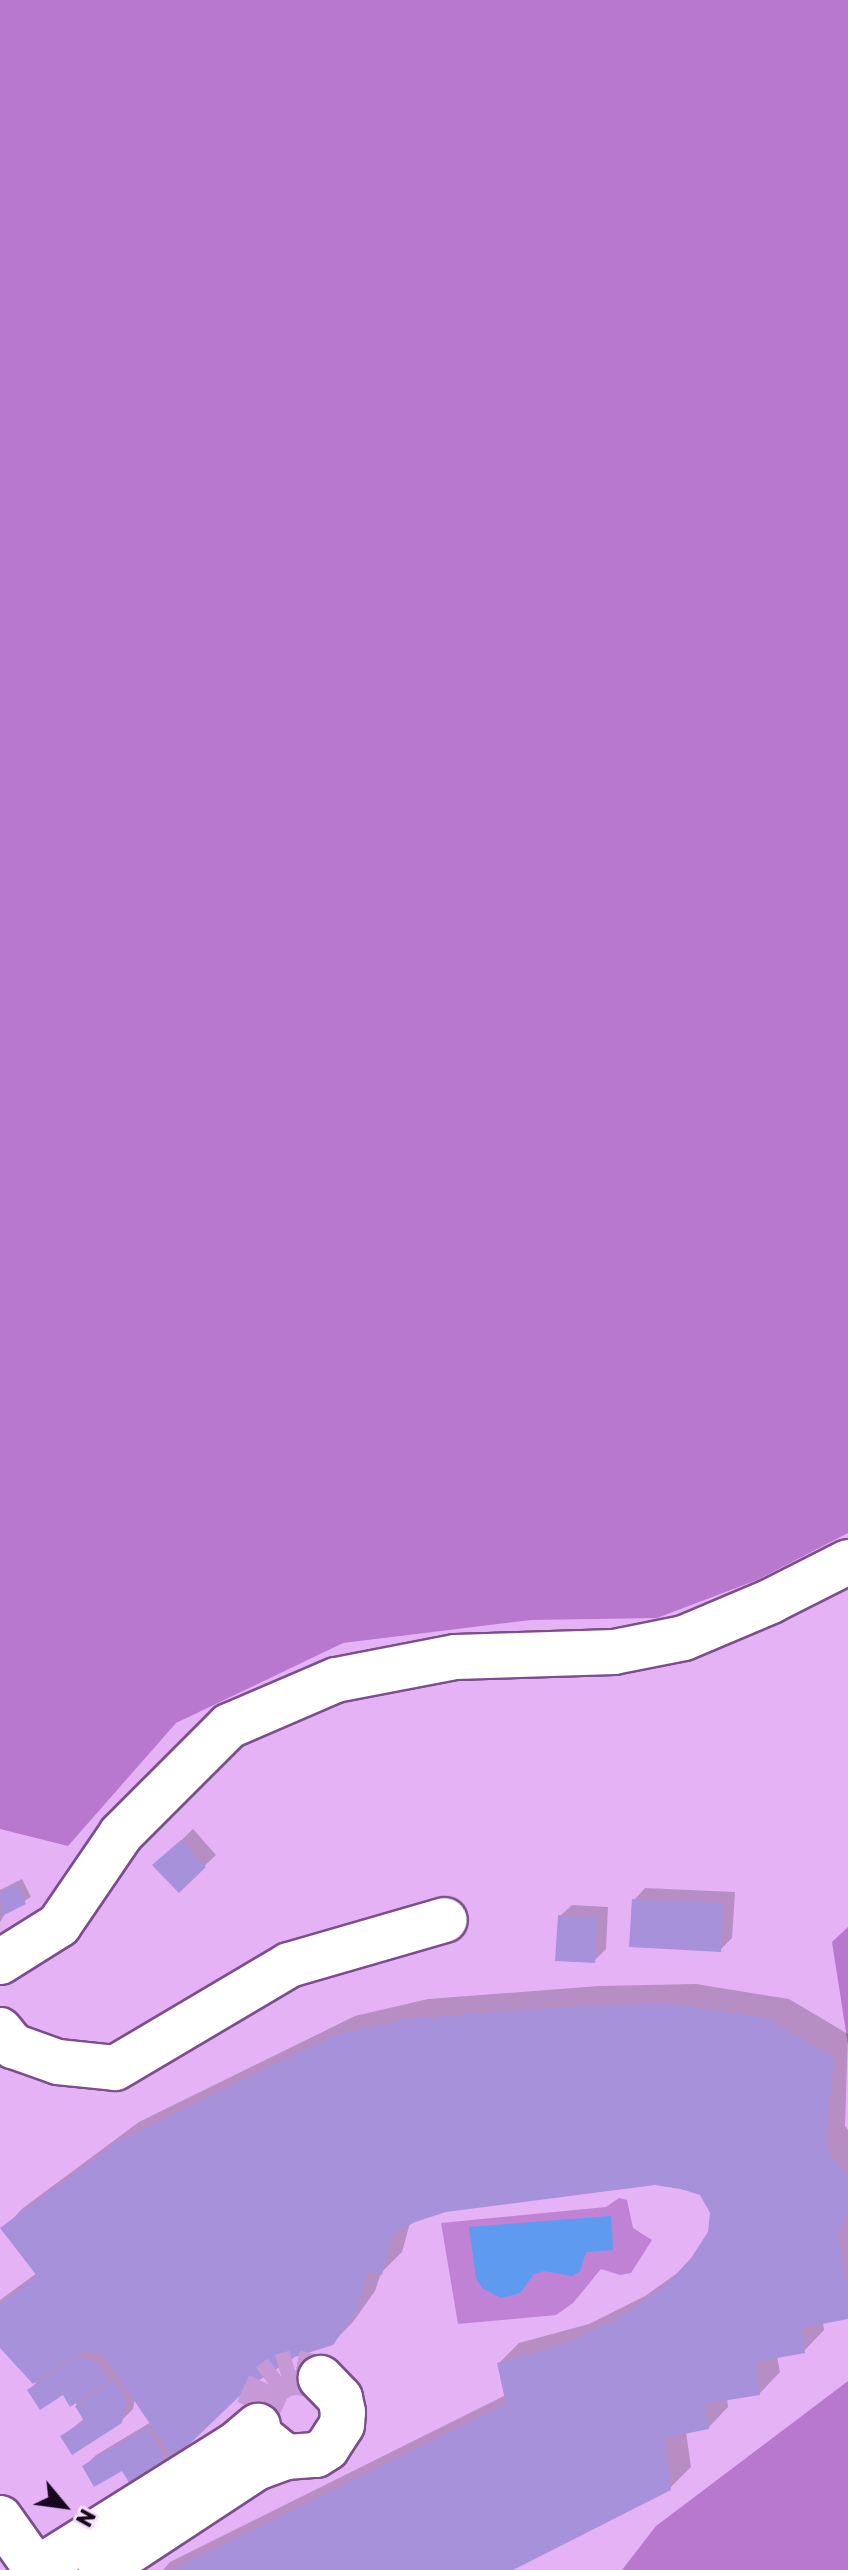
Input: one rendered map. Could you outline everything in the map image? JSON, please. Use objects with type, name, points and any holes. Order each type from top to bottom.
[{"type":"street","points":[[0,1962],[59,1925],[121,1834],[229,1726],[336,1680],[456,1657],[614,1652],[684,1638],[771,1601],[848,1562]]},
{"type":"street","points":[[0,2030],[13,2046],[58,2062],[115,2068],[289,1965],[445,1920]]},
{"type":"street","points":[[1,2523],[37,2570],[235,2445],[267,2431],[316,2455],[336,2438],[343,2412],[340,2398],[321,2378]]},
{"type":"street","points":[[101,2570],[256,2468],[267,2431]]},
{"type":"shaded area","points":[[0,0],[848,0],[848,1533],[757,1580],[657,1618],[531,1620],[343,1643],[176,1723],[68,1846],[0,1829]]},
{"type":"shaded area","points":[[848,1927],[848,2045],[832,1942]]},
{"type":"shaded area","points":[[619,2198],[627,2200],[633,2228],[652,2240],[631,2273],[620,2275],[601,2269],[573,2303],[556,2315],[458,2324],[441,2223],[606,2207]]},
{"type":"shaded area","points":[[848,2381],[848,2570],[622,2570],[656,2526]]},
{"type":"water","points":[[611,2216],[613,2250],[586,2252],[580,2271],[572,2276],[544,2271],[534,2274],[520,2293],[501,2298],[482,2288],[476,2278],[469,2227]]},
{"type":"building","points":[[181,1840],[206,1867],[179,1893],[152,1865]]},
{"type":"building","points":[[17,1884],[26,1904],[2,1916],[0,1892]]},
{"type":"building","points":[[632,1899],[724,1903],[721,1952],[629,1947]]},
{"type":"building","points":[[558,1915],[597,1918],[595,1963],[555,1961]]},
{"type":"building","points":[[674,2003],[768,2019],[834,2058],[825,2147],[848,2177],[848,2213],[838,2234],[848,2290],[848,2319],[801,2328],[805,2353],[755,2362],[760,2395],[704,2404],[709,2429],[664,2438],[671,2490],[513,2570],[172,2570],[506,2404],[497,2363],[566,2343],[622,2316],[668,2283],[691,2258],[708,2232],[710,2213],[700,2195],[655,2185],[446,2212],[415,2222],[393,2234],[382,2275],[368,2272],[355,2314],[333,2345],[295,2357],[250,2386],[174,2459],[103,2355],[85,2350],[33,2384],[0,2348],[0,2304],[37,2276],[0,2228],[117,2142],[333,2036],[406,2019],[577,2006]]},
{"type":"building","points":[[79,2356],[97,2362],[109,2381],[70,2407],[63,2395],[40,2410],[27,2390]]},
{"type":"building","points":[[114,2380],[126,2400],[122,2423],[72,2455],[60,2436],[84,2421],[75,2406]]},
{"type":"building","points":[[147,2427],[168,2462],[130,2484],[122,2471],[94,2487],[82,2466]]},
{"type":"tunnel","points":[[257,2411],[269,2385],[281,2376],[295,2372],[321,2378]]}]
